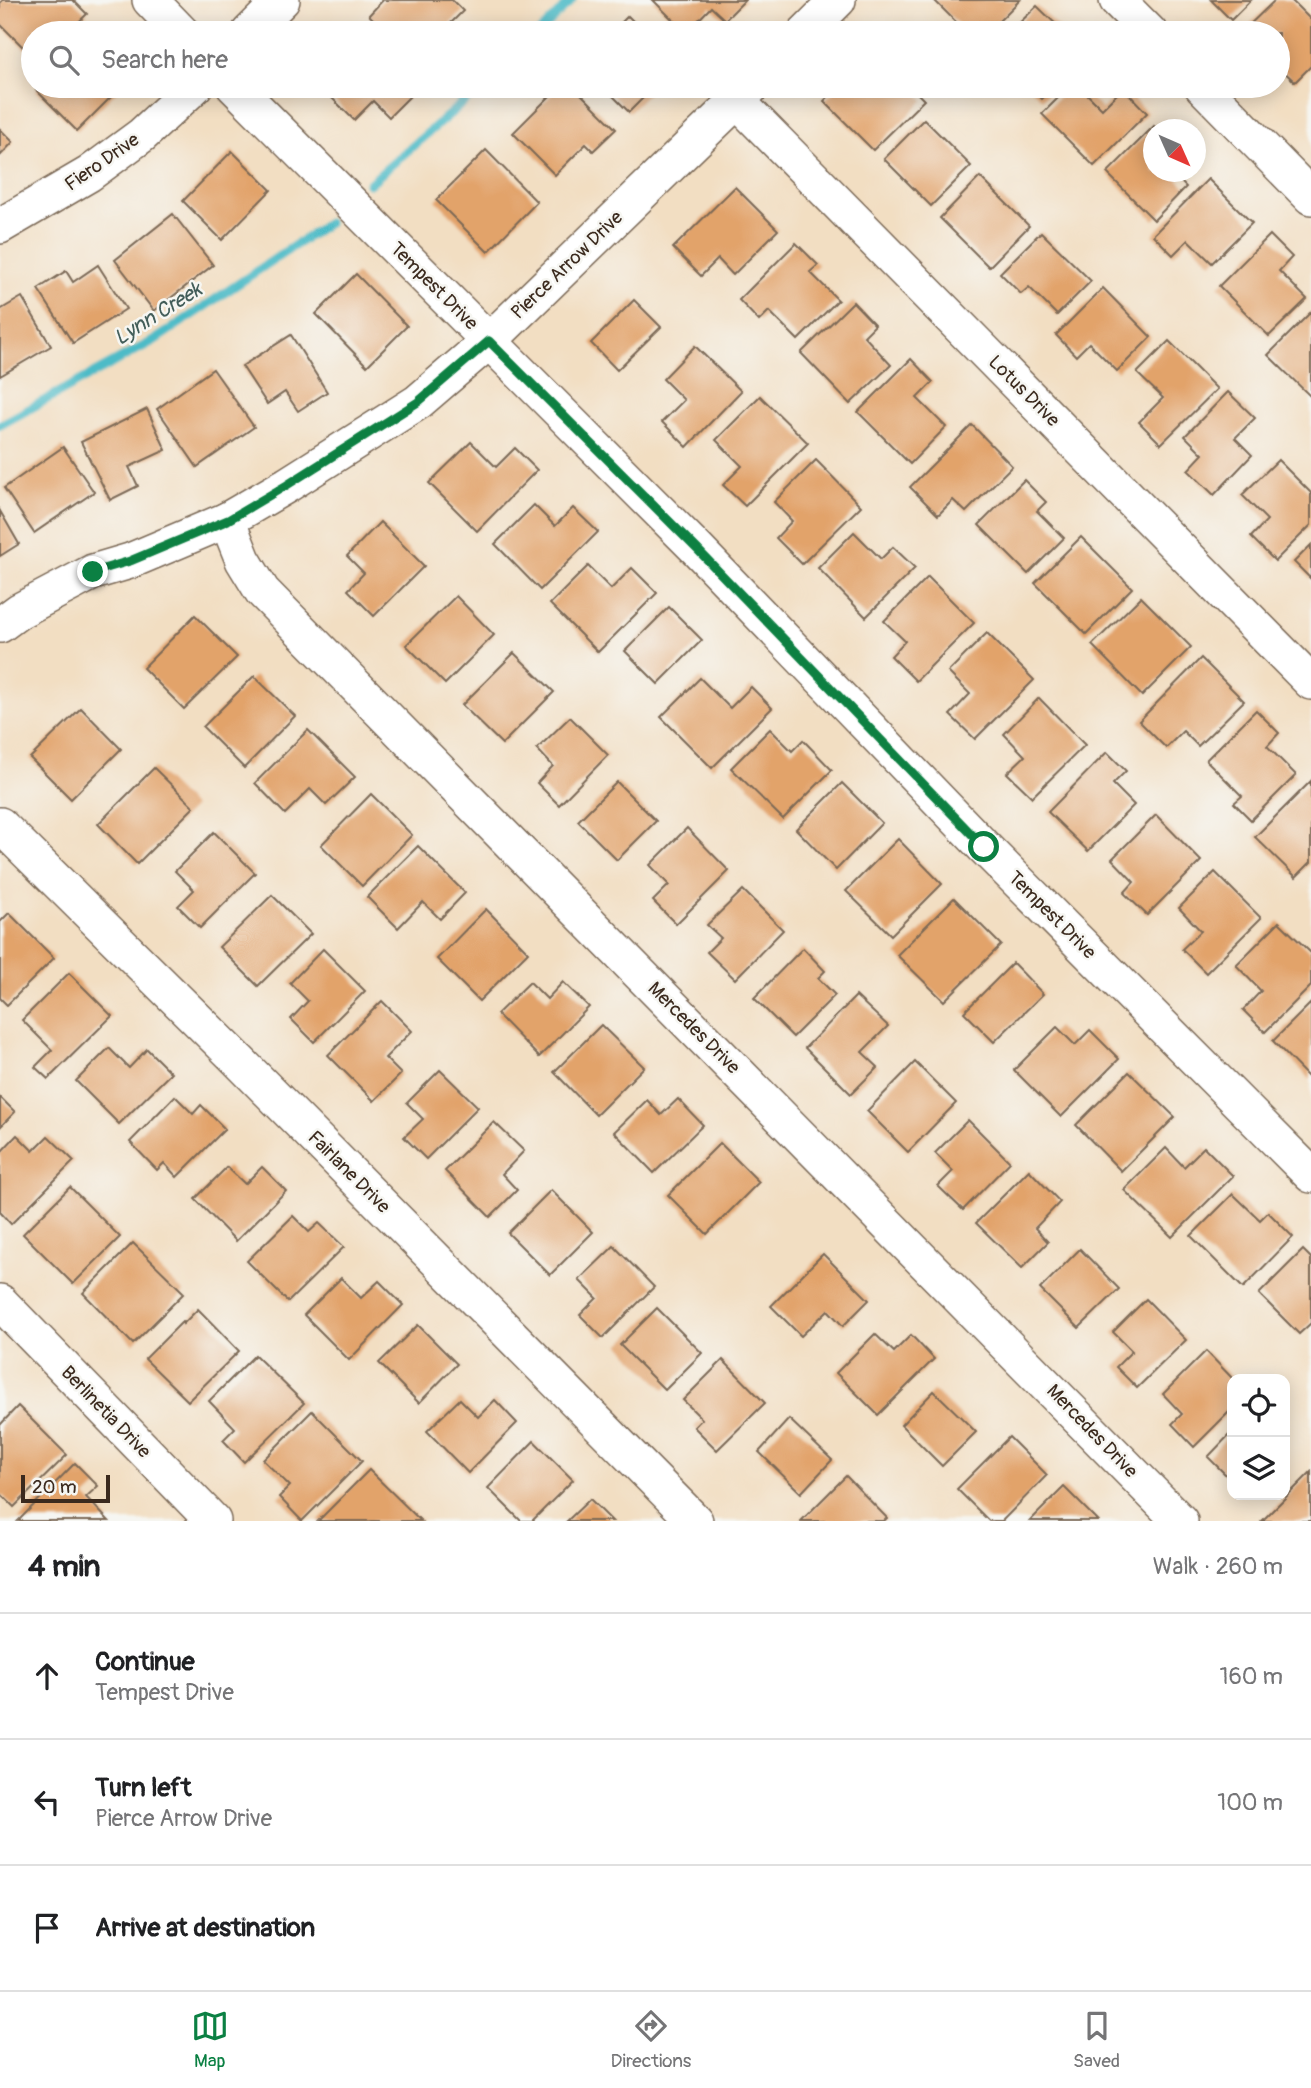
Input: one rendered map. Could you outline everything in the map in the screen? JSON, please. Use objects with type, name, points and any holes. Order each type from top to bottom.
[{"type":"street","points":[[150,0],[170,21]]},
{"type":"street","points":[[261,21],[282,0]]},
{"type":"street","points":[[816,21],[838,0]]},
{"type":"street","points":[[1117,0],[1138,21]]},
{"type":"street","name":"Fiero Drive","points":[[0,226],[89,174],[142,135],[182,98]]},
{"type":"street","name":"Tempest Drive","points":[[246,98],[697,549],[984,847],[1311,1175]]},
{"type":"street","name":"Pierce Arrow Drive","points":[[0,625],[19,611],[93,572],[130,561],[228,520],[418,402],[489,341],[740,98]]},
{"type":"street","name":"Lotus Drive","points":[[750,98],[1311,682]]},
{"type":"street","points":[[1214,98],[1311,197]]},
{"type":"street","name":"Mercedes Drive","points":[[228,520],[243,560],[262,591],[1180,1521]]},
{"type":"street","name":"Fairlane Drive","points":[[0,825],[250,1072],[695,1521]]},
{"type":"street","name":"Berlinetia Drive","points":[[0,1302],[213,1521]]},
{"type":"building","points":[[3,0],[73,0],[87,14],[80,21],[21,21],[21,45],[0,24],[0,3]]},
{"type":"building","points":[[383,0],[452,0],[463,11],[453,21],[375,21],[369,15]]},
{"type":"building","points":[[653,0],[745,0],[725,20],[711,7],[698,21],[674,21]]},
{"type":"building","points":[[934,0],[1020,0],[999,21],[955,21]]},
{"type":"building","points":[[1211,0],[1251,0],[1231,20]]},
{"type":"building","points":[[1275,0],[1291,0],[1311,20],[1311,66],[1295,82],[1290,77],[1290,21],[1253,21]]},
{"type":"building","points":[[1037,6],[1053,21],[1021,21]]},
{"type":"building","points":[[44,98],[110,98],[77,131]]},
{"type":"building","points":[[332,98],[408,98],[389,117],[373,101],[354,120]]},
{"type":"building","points":[[548,98],[585,98],[616,129],[593,151],[586,144],[555,175],[513,133]]},
{"type":"building","points":[[615,98],[643,98],[629,112]]},
{"type":"building","points":[[827,98],[924,100],[873,150],[824,101]]},
{"type":"building","points":[[1058,98],[1091,98],[1102,109],[1113,98],[1133,98],[1147,113],[1094,166],[1042,114]]},
{"type":"building","points":[[924,119],[971,166],[931,206],[884,159]]},
{"type":"building","points":[[0,129],[13,142],[0,156]]},
{"type":"building","points":[[1143,137],[1143,182],[1181,182],[1186,187],[1154,220],[1107,173]]},
{"type":"building","points":[[486,150],[537,202],[488,252],[436,200]]},
{"type":"building","points":[[232,151],[271,190],[222,240],[183,201]]},
{"type":"building","points":[[980,177],[1029,226],[989,267],[940,218]]},
{"type":"building","points":[[1208,179],[1252,223],[1212,263],[1188,240],[1173,255],[1153,235]]},
{"type":"building","points":[[735,187],[778,230],[733,275],[718,259],[701,276],[673,248]]},
{"type":"building","points":[[173,214],[213,265],[154,311],[115,260]]},
{"type":"building","points":[[1041,232],[1091,281],[1057,315],[1029,287],[1021,294],[1000,273]]},
{"type":"building","points":[[1270,235],[1292,257],[1279,271],[1307,299],[1269,336],[1219,286]]},
{"type":"building","points":[[796,243],[818,265],[810,272],[838,300],[798,340],[769,311],[759,321],[739,300]]},
{"type":"building","points":[[98,265],[126,309],[73,343],[38,289],[66,271],[73,282]]},
{"type":"building","points":[[356,274],[407,326],[367,366],[316,314]]},
{"type":"building","points":[[1103,288],[1151,337],[1117,371],[1089,343],[1076,356],[1056,335]]},
{"type":"building","points":[[22,297],[51,346],[0,376],[0,310]]},
{"type":"building","points":[[634,300],[661,327],[617,370],[591,343]]},
{"type":"building","points":[[853,302],[875,325],[864,336],[891,365],[850,404],[801,353]]},
{"type":"building","points":[[1311,312],[1311,397],[1268,355]]},
{"type":"building","points":[[291,335],[327,392],[298,411],[285,392],[267,404],[242,366]]},
{"type":"building","points":[[1169,341],[1217,389],[1161,444],[1139,422],[1163,398],[1137,373]]},
{"type":"building","points":[[695,346],[741,391],[687,447],[662,422],[684,400],[663,379]]},
{"type":"building","points":[[911,359],[933,382],[917,398],[946,427],[910,464],[858,412]]},
{"type":"building","points":[[213,369],[254,427],[197,467],[157,409]]},
{"type":"building","points":[[1228,392],[1255,418],[1235,438],[1252,455],[1214,495],[1188,470],[1203,454],[1185,436]]},
{"type":"building","points":[[760,396],[808,443],[745,506],[723,485],[742,466],[716,440]]},
{"type":"building","points":[[147,409],[166,450],[129,467],[138,486],[110,500],[81,442]]},
{"type":"building","points":[[972,425],[1012,466],[966,512],[953,500],[938,515],[910,487]]},
{"type":"building","points":[[471,442],[496,467],[515,448],[537,470],[477,531],[429,483]]},
{"type":"building","points":[[63,447],[94,492],[34,533],[4,488]]},
{"type":"building","points":[[816,460],[861,506],[802,564],[776,538],[792,521],[774,502]]},
{"type":"building","points":[[1278,460],[1311,493],[1311,525],[1275,561],[1251,537],[1267,520],[1242,495]]},
{"type":"building","points":[[1024,480],[1046,502],[1037,511],[1064,538],[1028,574],[979,525]]},
{"type":"building","points":[[534,505],[555,526],[573,508],[598,532],[540,590],[495,544]]},
{"type":"building","points":[[0,511],[19,544],[0,556]]},
{"type":"building","points":[[380,522],[424,566],[374,616],[348,590],[364,573],[347,556]]},
{"type":"building","points":[[854,532],[881,559],[893,547],[915,568],[866,617],[818,568]]},
{"type":"building","points":[[1081,537],[1132,588],[1086,634],[1035,583]]},
{"type":"building","points":[[1311,545],[1311,579],[1294,562]]},
{"type":"building","points":[[588,566],[611,589],[632,568],[657,593],[598,652],[550,604]]},
{"type":"building","points":[[928,577],[974,623],[916,681],[891,656],[905,641],[884,621]]},
{"type":"building","points":[[456,596],[494,635],[445,684],[406,645]]},
{"type":"building","points":[[1141,597],[1191,647],[1142,696],[1092,645]]},
{"type":"building","points":[[669,607],[702,640],[658,684],[625,651]]},
{"type":"building","points":[[195,615],[237,657],[184,709],[143,668]]},
{"type":"building","points":[[987,633],[1034,680],[975,739],[950,715],[970,694],[948,672]]},
{"type":"building","points":[[514,653],[554,692],[502,744],[462,705]]},
{"type":"building","points":[[1201,658],[1244,701],[1198,746],[1183,731],[1166,748],[1139,721]]},
{"type":"building","points":[[254,676],[295,716],[244,768],[203,727]]},
{"type":"building","points":[[700,678],[730,708],[751,687],[772,708],[712,768],[661,717]]},
{"type":"building","points":[[1039,698],[1085,745],[1032,797],[1007,773],[1025,756],[1004,734]]},
{"type":"building","points":[[81,708],[121,749],[71,799],[30,758]]},
{"type":"building","points":[[1256,710],[1279,733],[1267,746],[1296,775],[1251,820],[1234,803],[1242,796],[1206,760]]},
{"type":"building","points":[[570,717],[608,755],[559,805],[537,783],[553,766],[537,749]]},
{"type":"building","points":[[770,729],[792,751],[803,740],[832,770],[783,819],[731,768]]},
{"type":"building","points":[[308,730],[355,777],[326,805],[310,789],[285,814],[255,783]]},
{"type":"building","points":[[1107,752],[1126,771],[1113,784],[1134,805],[1088,851],[1048,812]]},
{"type":"building","points":[[154,768],[194,807],[137,864],[98,824]]},
{"type":"building","points":[[1311,781],[1311,862],[1296,877],[1255,837]]},
{"type":"building","points":[[617,782],[656,821],[617,860],[578,821]]},
{"type":"building","points":[[842,783],[882,823],[836,870],[796,829]]},
{"type":"building","points":[[371,794],[412,835],[362,886],[321,845]]},
{"type":"building","points":[[1156,815],[1201,861],[1147,915],[1124,893],[1134,882],[1112,859]]},
{"type":"building","points":[[687,828],[729,871],[676,924],[653,901],[669,885],[650,865]]},
{"type":"building","points":[[214,832],[255,873],[200,928],[178,906],[194,890],[175,871]]},
{"type":"building","points":[[898,839],[942,884],[891,935],[846,891]]},
{"type":"building","points":[[418,846],[465,893],[440,919],[423,902],[398,928],[367,897]]},
{"type":"building","points":[[1215,872],[1261,918],[1206,973],[1182,949],[1201,931],[1179,908]]},
{"type":"building","points":[[743,890],[783,930],[735,979],[707,952],[721,938],[707,925]]},
{"type":"building","points":[[272,895],[311,934],[258,986],[219,947]]},
{"type":"building","points":[[954,898],[1001,945],[944,1001],[897,955]]},
{"type":"building","points":[[486,909],[528,952],[479,1001],[437,959]]},
{"type":"building","points":[[9,913],[54,958],[7,1005],[0,998],[0,922]]},
{"type":"building","points":[[1279,922],[1311,953],[1311,986],[1265,1032],[1243,1010],[1261,991],[1236,965]]},
{"type":"building","points":[[803,948],[825,971],[818,978],[835,995],[793,1037],[754,998]]},
{"type":"building","points":[[323,949],[365,991],[314,1042],[291,1019],[308,1001],[290,983]]},
{"type":"building","points":[[1013,963],[1043,994],[994,1042],[964,1012]]},
{"type":"building","points":[[69,973],[112,1016],[48,1079],[35,1067],[52,1050],[22,1020]]},
{"type":"building","points":[[530,982],[547,999],[563,982],[589,1007],[539,1057],[497,1014]]},
{"type":"building","points":[[856,996],[888,1026],[862,1052],[878,1067],[851,1094],[805,1048]]},
{"type":"building","points":[[382,1001],[412,1031],[385,1058],[401,1074],[374,1101],[328,1055]]},
{"type":"building","points":[[1311,1003],[1311,1080],[1273,1041]]},
{"type":"building","points":[[601,1025],[644,1067],[596,1115],[554,1072]]},
{"type":"building","points":[[1057,1027],[1075,1045],[1090,1030],[1119,1059],[1061,1117],[1014,1070]]},
{"type":"building","points":[[109,1048],[129,1068],[147,1049],[171,1073],[119,1124],[76,1081]]},
{"type":"building","points":[[915,1062],[956,1103],[908,1152],[867,1111]]},
{"type":"building","points":[[440,1070],[478,1107],[426,1159],[404,1137],[423,1119],[407,1103]]},
{"type":"building","points":[[1129,1072],[1175,1117],[1121,1171],[1076,1125]]},
{"type":"building","points":[[175,1096],[193,1114],[201,1105],[225,1129],[177,1177],[164,1163],[157,1170],[130,1142]]},
{"type":"building","points":[[0,1097],[15,1112],[0,1127]]},
{"type":"building","points":[[678,1099],[703,1125],[654,1173],[614,1132],[647,1100],[661,1115]]},
{"type":"building","points":[[968,1120],[1010,1162],[963,1210],[938,1186],[953,1171],[935,1153]]},
{"type":"building","points":[[494,1122],[524,1151],[502,1174],[517,1190],[490,1217],[445,1171]]},
{"type":"building","points":[[17,1135],[33,1151],[48,1136],[74,1161],[11,1224],[0,1212],[0,1153]]},
{"type":"building","points":[[720,1143],[759,1182],[707,1234],[668,1195]]},
{"type":"building","points":[[1204,1147],[1233,1176],[1172,1237],[1124,1190],[1166,1148],[1184,1167]]},
{"type":"building","points":[[227,1167],[245,1184],[262,1167],[286,1191],[236,1241],[195,1199]]},
{"type":"building","points":[[1029,1170],[1060,1202],[1035,1228],[1048,1242],[1022,1268],[976,1223]]},
{"type":"building","points":[[70,1187],[120,1237],[73,1284],[23,1234]]},
{"type":"building","points":[[551,1190],[593,1232],[550,1275],[508,1233]]},
{"type":"building","points":[[1233,1194],[1260,1220],[1268,1212],[1293,1237],[1243,1288],[1191,1236]]},
{"type":"building","points":[[293,1216],[309,1232],[319,1223],[344,1247],[288,1302],[247,1261]]},
{"type":"building","points":[[133,1243],[184,1293],[133,1344],[83,1293]]},
{"type":"building","points":[[614,1246],[654,1287],[603,1338],[580,1315],[597,1298],[579,1280]]},
{"type":"building","points":[[1080,1249],[1119,1289],[1079,1328],[1040,1289]]},
{"type":"building","points":[[1303,1250],[1311,1258],[1311,1323],[1299,1334],[1259,1294]]},
{"type":"building","points":[[823,1254],[869,1300],[843,1326],[828,1310],[801,1336],[771,1306]]},
{"type":"building","points":[[341,1278],[361,1298],[379,1281],[403,1305],[349,1360],[304,1315]]},
{"type":"building","points":[[1146,1299],[1186,1340],[1137,1388],[1116,1367],[1132,1351],[1113,1332]]},
{"type":"building","points":[[657,1308],[702,1353],[665,1390],[620,1345]]},
{"type":"building","points":[[198,1309],[239,1351],[188,1401],[145,1359]]},
{"type":"building","points":[[418,1325],[457,1364],[419,1403],[379,1363]]},
{"type":"building","points":[[875,1334],[894,1352],[911,1335],[934,1359],[878,1415],[836,1373]]},
{"type":"building","points":[[1206,1351],[1228,1374],[1227,1414],[1194,1447],[1172,1424],[1182,1414],[1163,1394]]},
{"type":"building","points":[[255,1355],[304,1403],[244,1462],[223,1440],[235,1428],[209,1401]]},
{"type":"building","points":[[723,1360],[765,1403],[717,1450],[694,1427],[702,1419],[683,1400]]},
{"type":"building","points":[[934,1391],[976,1432],[942,1466],[901,1425]]},
{"type":"building","points":[[460,1399],[478,1417],[495,1400],[517,1423],[468,1473],[427,1431]]},
{"type":"building","points":[[18,1406],[67,1455],[14,1507],[0,1493],[0,1425]]},
{"type":"building","points":[[312,1411],[362,1461],[302,1521],[279,1497],[290,1486],[263,1460]]},
{"type":"building","points":[[789,1419],[832,1460],[801,1493],[759,1452]]},
{"type":"building","points":[[1009,1437],[1047,1475],[1002,1521],[989,1521],[957,1489]]},
{"type":"building","points":[[1227,1437],[1227,1476],[1208,1457]]},
{"type":"building","points":[[534,1441],[573,1480],[532,1521],[521,1521],[488,1488]]},
{"type":"building","points":[[75,1463],[98,1486],[86,1497],[109,1521],[18,1521]]},
{"type":"building","points":[[369,1470],[421,1521],[318,1521]]},
{"type":"building","points":[[1311,1472],[1311,1521],[1262,1521],[1283,1500],[1290,1500],[1290,1493]]},
{"type":"building","points":[[846,1476],[887,1518],[884,1521],[801,1521]]},
{"type":"building","points":[[1064,1487],[1098,1521],[1030,1521]]},
{"type":"building","points":[[590,1499],[612,1521],[567,1521]]},
{"type":"waterway","name":"Lynn Creek","points":[[551,21],[572,0]]},
{"type":"waterway","name":"Lynn Creek","points":[[369,184],[468,98]]},
{"type":"waterway","name":"Lynn Creek","points":[[0,425],[155,340],[328,223]]},
{"type":"route","points":[[93,572],[130,561],[228,520],[418,402],[489,341],[697,549],[984,847]]}]
